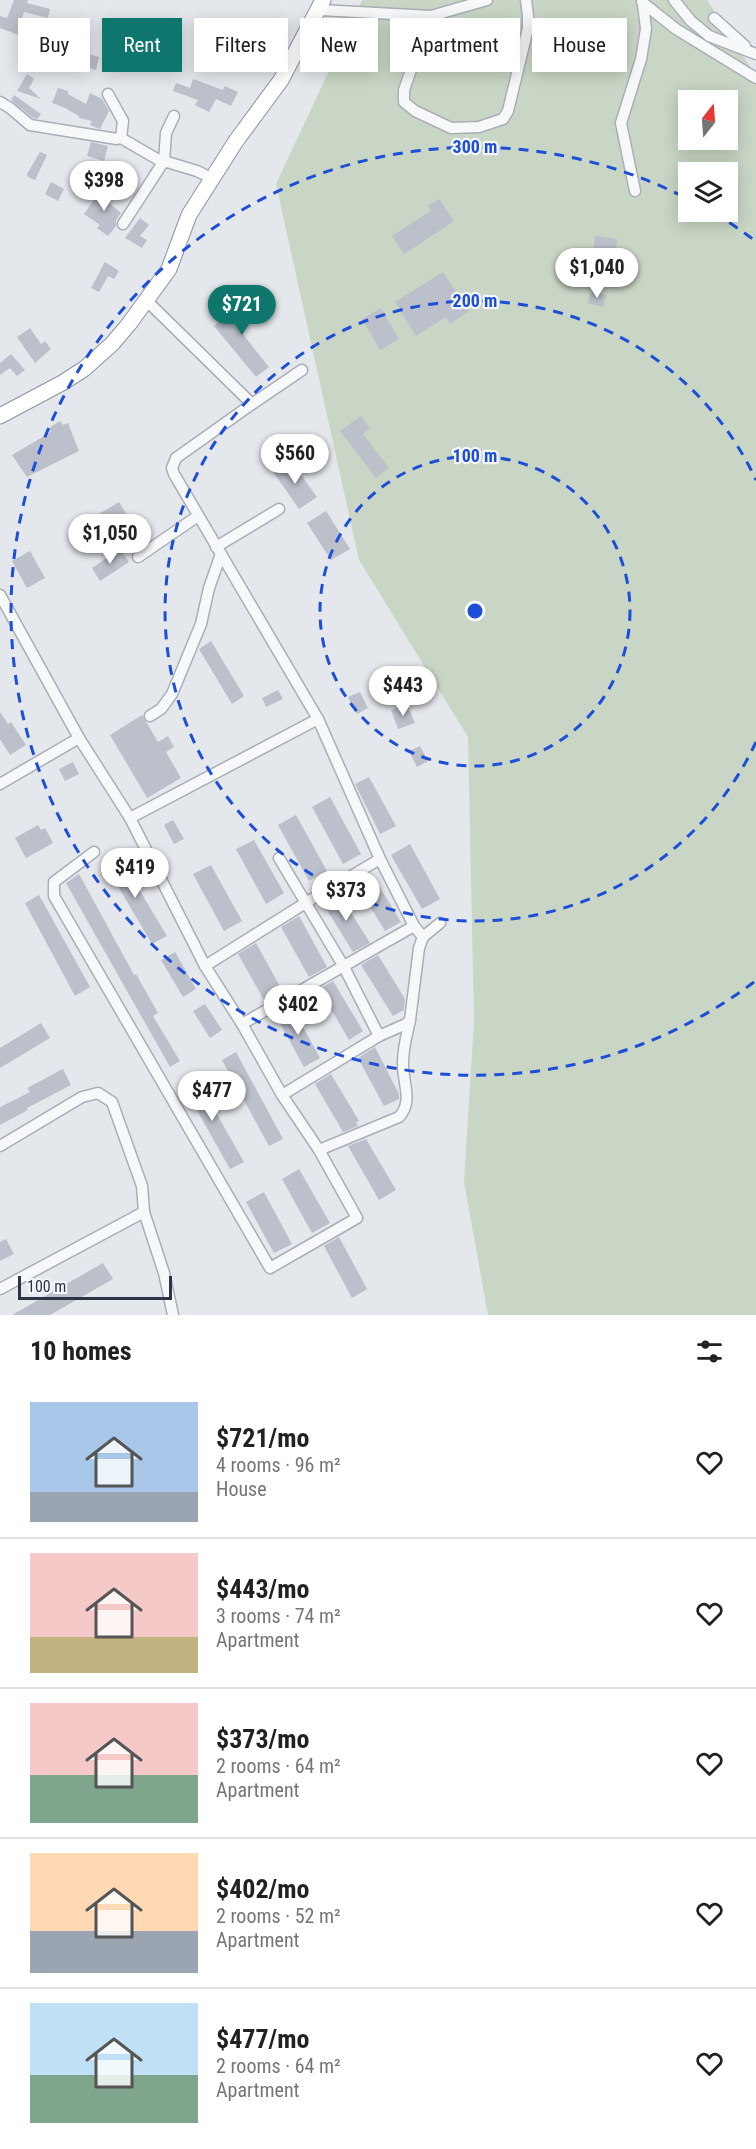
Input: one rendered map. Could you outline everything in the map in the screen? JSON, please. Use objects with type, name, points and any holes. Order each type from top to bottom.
[{"type":"highway","points":[[2,414],[84,369],[112,344],[129,324],[169,269],[189,215],[211,178],[281,80],[321,5]]},
{"type":"street","points":[[447,12],[451,0]]},
{"type":"street","points":[[321,5],[426,16],[487,0]]},
{"type":"street","points":[[520,61],[528,28],[526,0]]},
{"type":"street","points":[[674,0],[691,21],[709,36],[755,53]]},
{"type":"street","points":[[641,2],[676,29],[756,78]]},
{"type":"street","points":[[635,191],[621,123],[641,59],[646,29],[641,2]]},
{"type":"street","points":[[714,18],[755,53]]},
{"type":"street","points":[[410,72],[404,90],[404,102],[415,111],[451,128],[478,127],[503,119],[508,111],[517,72]]},
{"type":"street","points":[[108,93],[123,121],[122,138]]},
{"type":"street","points":[[0,102],[30,125],[122,138],[164,161],[211,178]]},
{"type":"street","points":[[123,224],[164,161],[166,133],[174,116]]},
{"type":"street","points":[[145,299],[252,404]]},
{"type":"street","points":[[302,370],[176,458],[173,464],[174,474],[318,719],[380,859],[414,926],[423,937]]},
{"type":"street","points":[[150,716],[161,709],[172,694],[201,624],[218,551],[279,510]]},
{"type":"street","points":[[138,557],[198,516]]},
{"type":"street","points":[[0,595],[80,738],[130,818],[205,966],[242,1024],[282,1095],[319,1150],[357,1218],[270,1268],[54,896],[54,882],[94,852]]},
{"type":"street","points":[[130,818],[318,719]]},
{"type":"street","points":[[0,784],[80,738]]},
{"type":"street","points":[[279,858],[344,967],[379,1036]]},
{"type":"street","points":[[205,966],[380,859]]},
{"type":"street","points":[[319,1150],[399,1117],[405,1110],[407,1102],[402,1064],[410,1020],[418,948],[423,937],[440,923]]},
{"type":"street","points":[[242,1024],[414,926]]},
{"type":"street","points":[[282,1095],[379,1036],[410,1020]]},
{"type":"street","points":[[0,1146],[82,1097],[92,1094],[102,1095],[112,1102],[142,1186],[144,1212],[164,1274],[173,1315]]},
{"type":"street","points":[[0,1289],[144,1212]]},
{"type":"green space","points":[[362,0],[707,0],[756,76],[756,1315],[488,1315],[464,1182],[474,1021],[468,737],[359,560],[276,184],[328,72],[378,72],[378,18],[354,18]]},
{"type":"building","points":[[14,0],[28,0],[27,3],[50,9],[48,18],[24,12],[22,18],[18,18],[18,35],[0,28],[0,16],[7,18]]},
{"type":"building","points":[[90,54],[99,57],[96,70],[90,68]]},
{"type":"building","points":[[27,74],[34,79],[29,88],[41,99],[17,91]]},
{"type":"building","points":[[193,79],[223,90],[225,86],[238,92],[231,106],[216,99],[209,112],[195,105],[198,100],[173,91],[176,83],[190,88]]},
{"type":"building","points":[[58,88],[68,91],[68,94],[86,104],[90,93],[102,99],[109,111],[100,129],[90,125],[92,121],[79,118],[65,108],[52,103]]},
{"type":"building","points":[[14,95],[41,114],[37,119],[11,100]]},
{"type":"building","points":[[91,142],[108,146],[104,161],[87,156]]},
{"type":"building","points":[[40,152],[47,155],[35,180],[27,174]]},
{"type":"building","points":[[51,182],[64,189],[58,201],[45,194]]},
{"type":"building","points":[[102,188],[114,196],[109,203],[121,213],[116,220],[116,226],[108,236],[97,228],[100,225],[84,214]]},
{"type":"building","points":[[439,199],[454,221],[404,254],[392,236],[431,211],[428,206]]},
{"type":"building","points":[[140,218],[149,225],[140,236],[147,240],[142,248],[125,238]]},
{"type":"building","points":[[595,236],[617,239],[616,254],[593,252]]},
{"type":"building","points":[[105,262],[119,271],[114,279],[108,276],[99,292],[91,288]]},
{"type":"building","points":[[443,272],[469,311],[450,324],[446,317],[416,336],[395,302]]},
{"type":"building","points":[[591,291],[606,295],[603,307],[588,303]]},
{"type":"building","points":[[247,297],[258,312],[238,328],[269,367],[256,377],[214,326]]},
{"type":"building","points":[[381,308],[399,339],[380,350],[362,319]]},
{"type":"building","points":[[30,328],[41,344],[45,341],[51,349],[35,363],[17,337]]},
{"type":"building","points":[[11,354],[25,370],[17,376],[10,368],[0,375],[0,363]]},
{"type":"building","points":[[361,416],[370,428],[363,434],[389,468],[376,478],[340,431]]},
{"type":"building","points":[[60,421],[63,425],[68,423],[79,451],[27,477],[12,455],[51,432],[49,428]]},
{"type":"building","points":[[291,461],[317,497],[299,509],[274,473]]},
{"type":"building","points":[[119,502],[127,515],[80,543],[72,530]]},
{"type":"building","points":[[326,511],[350,549],[331,560],[307,523]]},
{"type":"building","points":[[120,549],[129,562],[100,581],[92,568]]},
{"type":"building","points":[[30,551],[45,578],[27,588],[12,561]]},
{"type":"building","points":[[211,641],[244,696],[232,704],[199,649]]},
{"type":"building","points":[[278,690],[283,699],[266,707],[262,698]]},
{"type":"building","points":[[360,692],[368,708],[357,714],[348,697]]},
{"type":"building","points":[[407,704],[415,723],[398,729],[391,710]]},
{"type":"building","points":[[0,712],[8,724],[11,722],[26,745],[10,755],[0,739]]},
{"type":"building","points":[[142,715],[158,742],[168,736],[174,747],[166,752],[181,778],[147,798],[110,735]]},
{"type":"building","points":[[420,746],[428,761],[417,767],[409,751]]},
{"type":"building","points":[[73,762],[79,774],[65,781],[59,769]]},
{"type":"building","points":[[369,777],[396,826],[380,834],[355,784]]},
{"type":"building","points":[[330,797],[361,854],[343,864],[312,807]]},
{"type":"building","points":[[296,815],[327,871],[309,881],[278,825]]},
{"type":"building","points":[[173,820],[184,839],[174,844],[164,825]]},
{"type":"building","points":[[38,825],[41,830],[45,828],[53,843],[26,858],[15,838]]},
{"type":"building","points":[[254,840],[284,893],[266,904],[236,849]]},
{"type":"building","points":[[410,844],[440,899],[422,909],[391,855]]},
{"type":"building","points":[[117,853],[167,936],[152,944],[103,861]]},
{"type":"building","points":[[211,865],[242,921],[224,931],[193,874]]},
{"type":"building","points":[[371,873],[401,922],[385,931],[355,882]]},
{"type":"building","points":[[79,874],[134,975],[136,974],[158,1013],[153,1016],[180,1061],[170,1067],[66,883]]},
{"type":"building","points":[[338,892],[370,943],[353,952],[322,902]]},
{"type":"building","points":[[39,895],[90,987],[75,996],[25,903]]},
{"type":"building","points":[[299,916],[327,967],[309,977],[281,927]]},
{"type":"building","points":[[256,943],[283,992],[265,1002],[238,954]]},
{"type":"building","points":[[175,952],[196,989],[183,997],[161,960]]},
{"type":"building","points":[[378,955],[405,999],[404,1010],[393,1016],[361,965]]},
{"type":"building","points":[[333,981],[363,1031],[349,1040],[319,989]]},
{"type":"building","points":[[205,1004],[222,1030],[210,1038],[193,1011]]},
{"type":"building","points":[[291,1005],[320,1058],[304,1067],[275,1014]]},
{"type":"building","points":[[41,1023],[50,1038],[0,1068],[0,1048]]},
{"type":"building","points":[[375,1047],[399,1094],[399,1099],[384,1106],[358,1058]]},
{"type":"building","points":[[236,1052],[283,1139],[269,1146],[222,1060]]},
{"type":"building","points":[[63,1069],[71,1085],[0,1125],[0,1107],[30,1092],[27,1088]]},
{"type":"building","points":[[194,1074],[244,1162],[230,1169],[181,1082]]},
{"type":"building","points":[[331,1074],[359,1121],[356,1122],[358,1126],[343,1132],[315,1084]]},
{"type":"building","points":[[366,1139],[396,1190],[379,1200],[348,1146]]},
{"type":"building","points":[[299,1169],[330,1223],[312,1233],[282,1179]]},
{"type":"building","points":[[264,1192],[292,1244],[274,1253],[246,1202]]},
{"type":"building","points":[[339,1237],[367,1289],[352,1298],[324,1246]]},
{"type":"building","points":[[6,1239],[14,1254],[0,1261],[0,1242]]},
{"type":"building","points":[[103,1263],[113,1279],[50,1315],[12,1315]]}]
